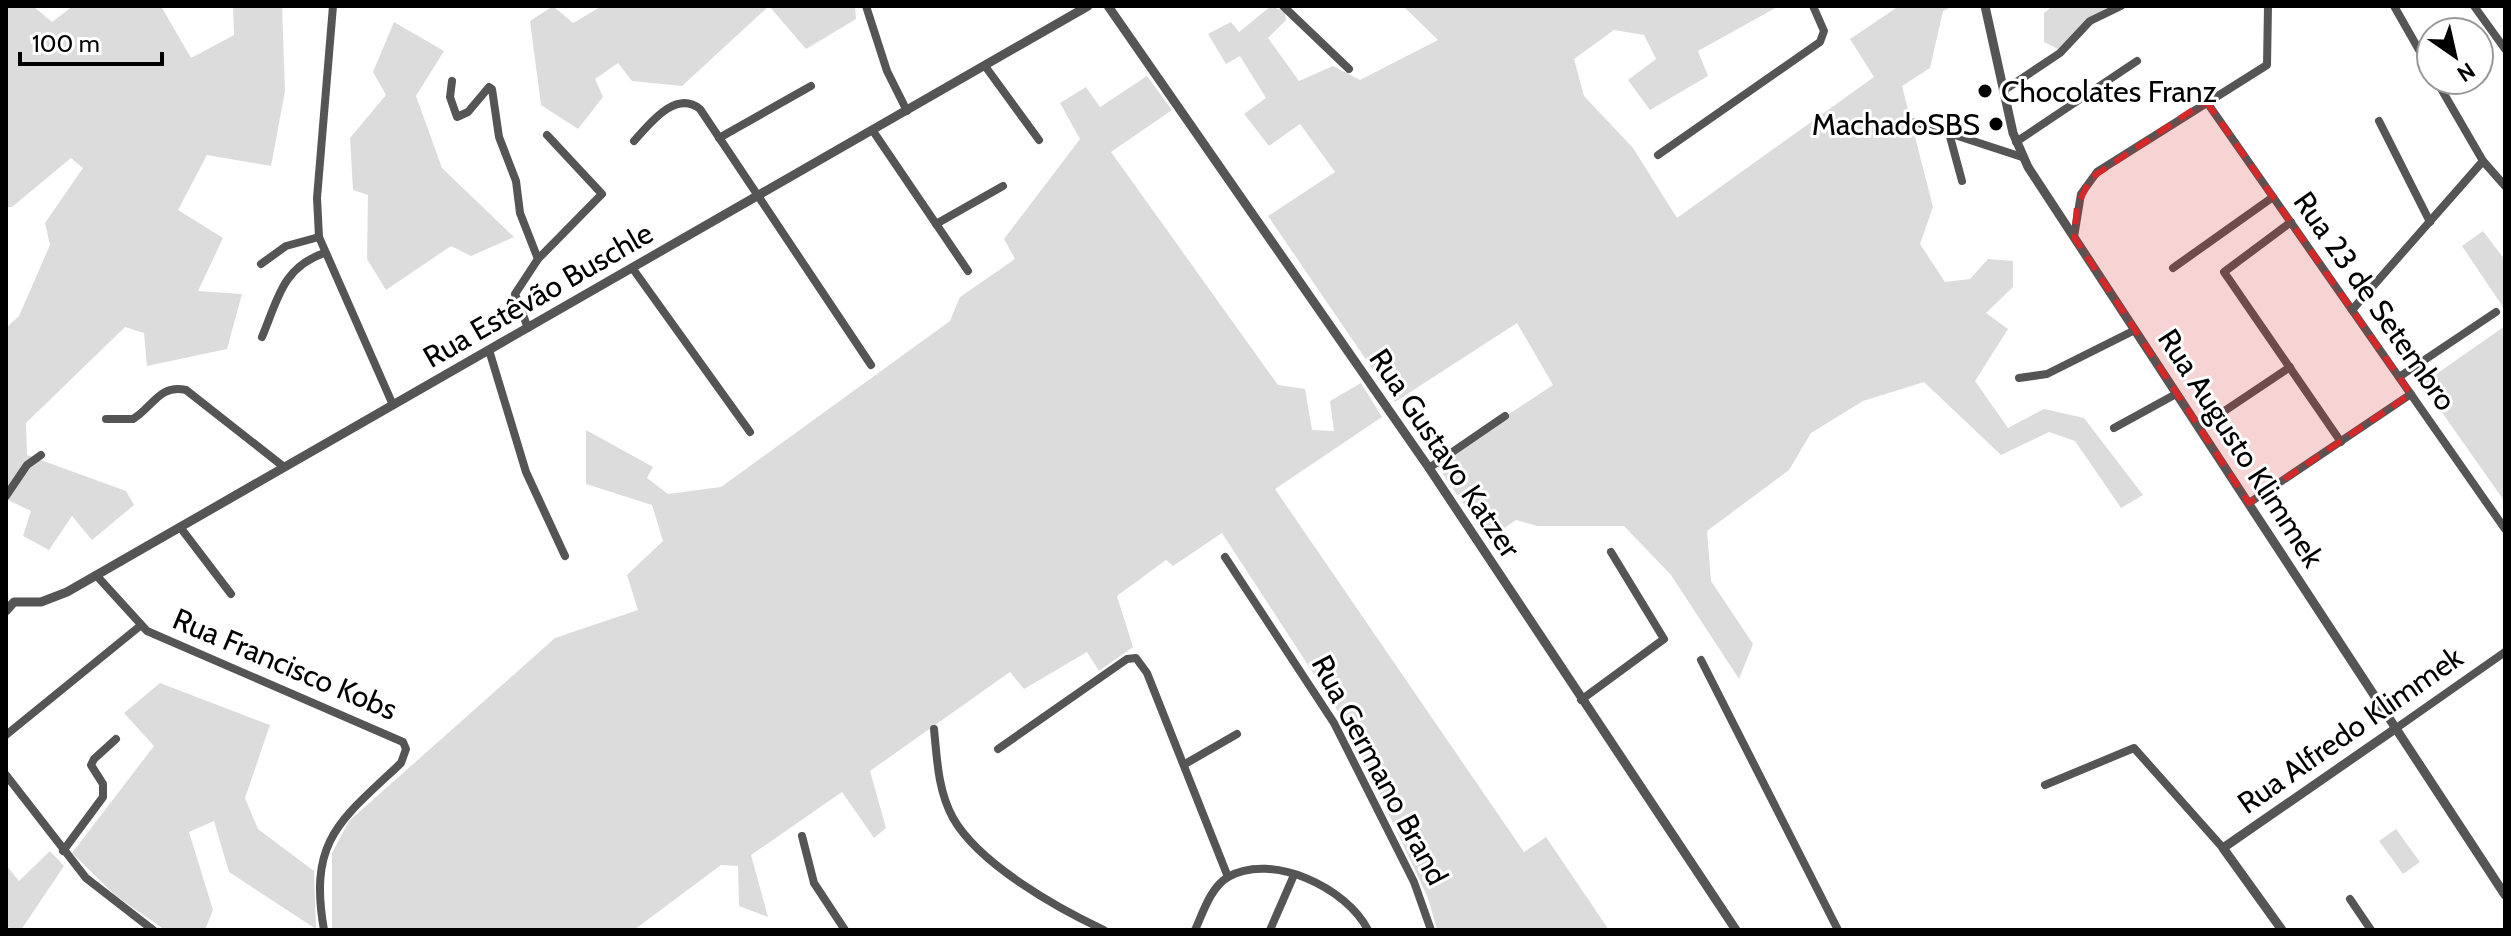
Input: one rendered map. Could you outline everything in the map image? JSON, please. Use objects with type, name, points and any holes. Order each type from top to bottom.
[{"type":"street","points":[[333,6],[317,198],[319,237],[393,405]]},
{"type":"street","points":[[866,6],[887,71],[907,111]]},
{"type":"street","name":"Rua Estêvão Buschle","points":[[10,600],[41,602],[96,575],[1088,6]]},
{"type":"street","name":"Rua Gustavo Katzer","points":[[1108,6],[1429,468],[1736,930]]},
{"type":"street","points":[[1283,6],[1349,69]]},
{"type":"street","points":[[1658,155],[1820,42],[1824,31],[1813,6]]},
{"type":"street","name":"Rua Augusto Klimmek","points":[[1985,6],[2003,91],[2022,157],[2505,895]]},
{"type":"street","points":[[2003,91],[2060,53],[2090,21],[2121,6]]},
{"type":"street","points":[[2074,237],[2077,206],[2091,178],[2206,101],[2267,65],[2268,6]]},
{"type":"street","points":[[2394,6],[2415,43]]},
{"type":"street","points":[[2474,6],[2505,49]]},
{"type":"street","points":[[2016,142],[2137,61]]},
{"type":"street","points":[[985,66],[1039,140]]},
{"type":"street","points":[[452,81],[450,97],[457,117],[468,112],[489,87],[492,89],[499,137],[516,181],[520,213],[538,259]]},
{"type":"street","points":[[719,138],[811,86]]},
{"type":"street","points":[[2445,96],[2483,161],[2505,186]]},
{"type":"street","name":"Rua 23 de Setembro","points":[[2206,101],[2505,529]]},
{"type":"street","points":[[634,141],[666,109],[688,103],[700,109],[871,365]]},
{"type":"street","points":[[2379,121],[2430,222]]},
{"type":"street","points":[[1915,122],[2022,157]]},
{"type":"street","points":[[873,131],[968,271]]},
{"type":"street","points":[[1949,133],[1962,181]]},
{"type":"street","points":[[528,328],[515,294],[538,259],[602,194],[547,135]]},
{"type":"street","points":[[2352,310],[2483,161]]},
{"type":"street","points":[[936,224],[1003,186]]},
{"type":"street","points":[[2173,268],[2273,197]]},
{"type":"street","points":[[2291,222],[2224,272],[2341,442]]},
{"type":"street","points":[[261,264],[286,246],[319,237]]},
{"type":"street","points":[[262,337],[292,271],[303,262],[324,253]]},
{"type":"street","points":[[633,269],[750,432]]},
{"type":"street","points":[[2399,377],[2496,312]]},
{"type":"street","points":[[2019,378],[2047,374],[2135,330]]},
{"type":"street","points":[[489,350],[526,472],[565,556]]},
{"type":"street","points":[[2199,428],[2290,367]]},
{"type":"street","points":[[106,419],[133,419],[163,392],[174,388],[186,390],[284,467]]},
{"type":"street","points":[[2114,428],[2176,394]]},
{"type":"street","points":[[2249,503],[2411,394]]},
{"type":"street","points":[[1429,468],[1505,416]]},
{"type":"street","points":[[6,496],[27,465],[41,455]]},
{"type":"street","points":[[180,527],[231,594]]},
{"type":"street","points":[[1581,700],[1664,639],[1611,552]]},
{"type":"street","name":"Rua Germano Brand","points":[[1225,557],[1334,723],[1414,882],[1431,930]]},
{"type":"street","name":"Rua Francisco Kobs","points":[[96,575],[140,626],[403,742],[406,749],[401,763],[339,822],[325,848],[320,886],[324,930]]},
{"type":"street","points":[[6,611],[10,600]]},
{"type":"street","points":[[6,735],[140,626]]},
{"type":"street","name":"Rua Alfredo Klimmek","points":[[2223,848],[2505,652]]},
{"type":"street","points":[[998,749],[1132,657],[1140,661],[1185,764],[1228,877]]},
{"type":"street","points":[[1701,660],[1838,930]]},
{"type":"street","points":[[934,729],[941,787],[952,817],[968,838],[1015,877],[1104,930]]},
{"type":"street","points":[[1185,764],[1237,734]]},
{"type":"street","points":[[63,851],[103,797],[103,784],[91,765],[116,739]]},
{"type":"street","points":[[2045,785],[2134,748],[2223,848],[2282,930]]},
{"type":"street","points":[[6,775],[63,851],[98,890],[153,930]]},
{"type":"street","points":[[802,836],[814,883],[845,930]]},
{"type":"street","points":[[1195,930],[1212,894],[1228,877],[1263,868],[1294,875],[1343,900],[1368,930]]},
{"type":"street","points":[[1270,930],[1294,875]]},
{"type":"street","points":[[2350,899],[2371,930]]},
{"type":"highlighted area","points":[[2206,101],[2411,394],[2249,503],[2074,237],[2077,206],[2091,178]]},
{"type":"shaded area","points":[[6,6],[33,6],[52,22],[73,6],[161,6],[191,58],[234,35],[233,6],[282,6],[285,91],[271,166],[207,155],[178,210],[223,238],[198,291],[242,294],[227,349],[147,366],[144,333],[125,327],[26,423],[27,455],[126,491],[134,505],[92,540],[72,516],[49,550],[23,536],[31,511],[6,499],[6,328],[19,316],[50,245],[45,223],[83,168],[71,158],[12,207],[6,207]]},
{"type":"shaded area","points":[[553,6],[573,23],[602,6],[769,6],[682,86],[632,81],[618,63],[595,79],[603,97],[578,129],[541,105],[530,21]]},
{"type":"shaded area","points":[[769,6],[855,6],[856,19],[806,49]]},
{"type":"shaded area","points":[[1271,6],[1285,12],[1286,20],[1268,38],[1299,81],[1333,66],[1360,80],[1438,40],[1403,6],[1779,6],[1698,51],[1708,76],[1650,110],[1628,80],[1656,59],[1644,35],[1614,30],[1574,59],[1584,96],[1633,148],[1677,218],[1874,77],[1850,39],[1899,6],[1953,6],[1943,11],[1930,68],[1902,86],[1933,207],[1920,244],[1945,282],[1970,279],[1988,259],[2013,261],[2013,287],[1986,313],[2008,329],[1975,381],[2008,428],[2044,409],[2084,418],[2143,495],[2121,508],[2075,441],[2049,432],[2001,455],[1924,382],[1863,401],[1811,433],[1789,470],[1707,531],[1711,581],[1753,644],[1739,679],[1671,575],[1624,526],[1537,526],[1516,520],[1488,539],[1435,463],[1553,385],[1517,323],[1395,402],[1268,216],[1335,172],[1300,124],[1269,146],[1244,114],[1266,98],[1240,56],[1226,64],[1208,34],[1231,22],[1239,32]]},
{"type":"shaded area","points":[[2053,6],[2114,6],[2089,19],[2060,50],[2044,42],[2044,13]]},
{"type":"shaded area","points":[[394,22],[444,51],[416,96],[442,168],[514,237],[471,256],[451,246],[386,290],[367,259],[368,195],[353,190],[350,138],[386,95],[373,72]]},
{"type":"shaded area","points":[[1147,76],[1172,110],[1111,152],[1278,385],[1305,389],[1312,430],[1334,431],[1330,401],[1361,383],[1382,417],[1275,489],[1524,852],[1546,837],[1609,930],[1437,930],[1428,898],[1347,725],[1222,533],[1173,566],[1166,560],[1117,596],[1133,647],[1099,671],[1087,652],[1024,689],[1010,672],[870,771],[886,828],[874,838],[842,792],[751,855],[768,917],[739,906],[738,866],[721,865],[634,930],[332,930],[332,853],[349,821],[555,638],[638,610],[627,575],[663,541],[652,505],[586,484],[586,430],[653,467],[647,478],[668,494],[721,487],[950,321],[960,297],[1015,259],[1004,239],[1080,139],[1060,103],[1086,87],[1100,107]]},
{"type":"shaded area","points":[[2483,231],[2505,260],[2505,310],[2462,246]]},
{"type":"shaded area","points":[[2505,326],[2505,502],[2422,384]]},
{"type":"shaded area","points":[[160,683],[270,725],[245,798],[258,829],[314,871],[316,929],[229,872],[214,821],[189,832],[213,910],[205,930],[165,930],[116,896],[72,853],[154,746],[124,713]]},
{"type":"shaded area","points":[[2396,829],[2420,862],[2403,874],[2379,841]]},
{"type":"shaded area","points":[[50,851],[64,866],[21,930],[6,927],[6,865],[19,881]]},
{"type":"place","name":"Chocolates Franz","points":[[1985,91]]},
{"type":"place","name":"MachadoSBS","points":[[1996,124]]}]
